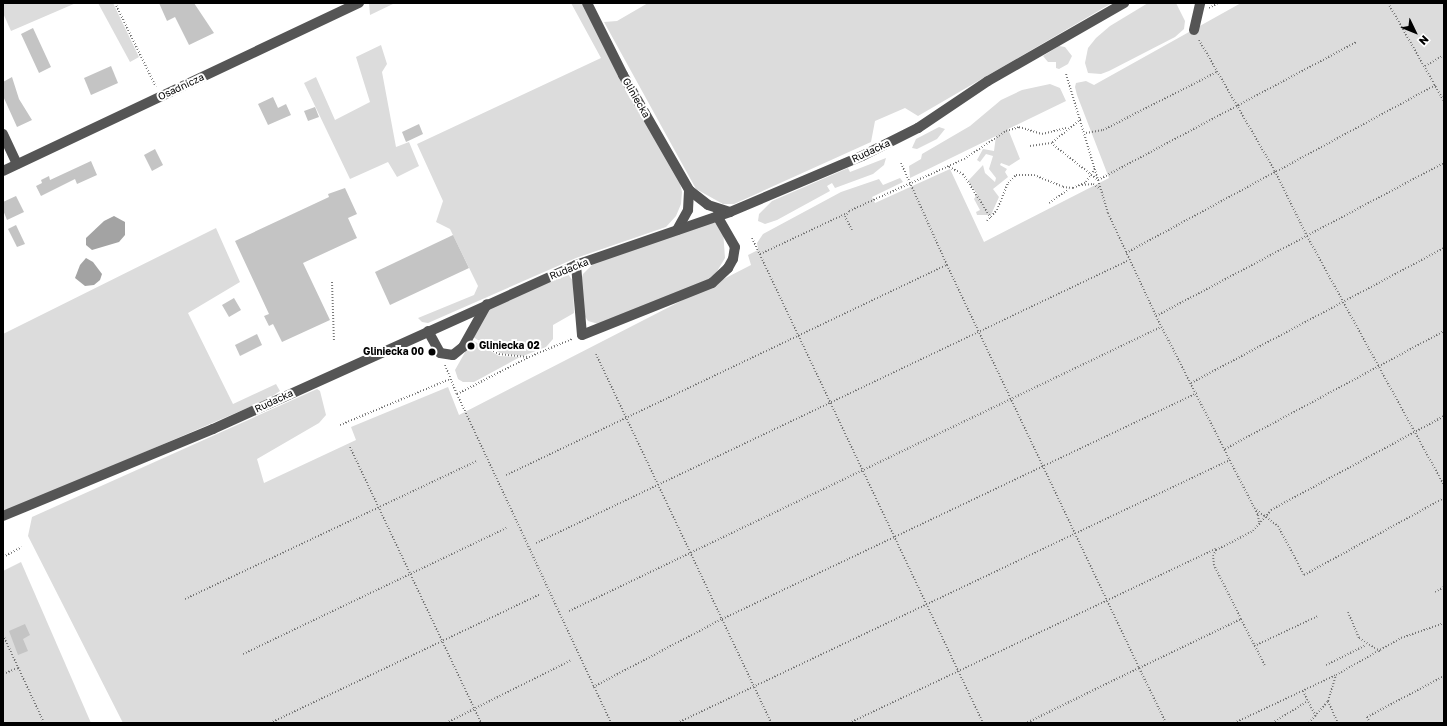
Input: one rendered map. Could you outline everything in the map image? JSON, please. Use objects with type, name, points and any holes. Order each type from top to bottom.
[{"type":"street","name":"Osadnicza","points":[[3,171],[359,3]]},
{"type":"street","name":"Gliniecka","points":[[587,3],[623,75],[690,190],[708,205],[730,212]]},
{"type":"street","name":"Rudacka","points":[[3,516],[213,429],[488,303],[576,265],[730,212],[826,172],[907,134],[988,81],[1124,3]]},
{"type":"street","points":[[1194,30],[1200,3]]},
{"type":"street","points":[[3,134],[17,164]]},
{"type":"street","points":[[677,230],[688,210],[690,190]]},
{"type":"street","points":[[576,265],[582,335],[712,283],[728,268],[733,259],[735,247],[717,216]]},
{"type":"street","points":[[428,331],[440,353],[447,356],[456,354],[468,336],[481,310],[488,303]]},
{"type":"path","points":[[115,3],[161,97]]},
{"type":"path","points":[[1388,3],[1444,101]]},
{"type":"path","points":[[1194,30],[1275,171],[1307,236],[1444,485]]},
{"type":"path","points":[[1098,180],[1356,42]]},
{"type":"path","points":[[1425,66],[1444,55]]},
{"type":"path","points":[[1086,133],[1103,130],[1218,72]]},
{"type":"path","points":[[1066,74],[1086,133],[1100,190],[1126,253],[1161,327],[1197,393],[1259,517],[1257,527]]},
{"type":"path","points":[[1126,253],[1435,84]]},
{"type":"path","points":[[1030,146],[1050,142],[1067,127],[1081,119]]},
{"type":"path","points":[[760,254],[947,167],[1006,131],[1019,127],[1042,134],[1067,127]]},
{"type":"path","points":[[1050,142],[1098,180]]},
{"type":"path","points":[[901,163],[947,265],[1166,723]]},
{"type":"path","points":[[1156,316],[1444,163]]},
{"type":"path","points":[[947,167],[956,168],[963,174],[991,218]]},
{"type":"path","points":[[1081,185],[1091,175],[1095,167]]},
{"type":"path","points":[[987,221],[997,210],[1008,183],[1016,175],[1034,175],[1070,188]]},
{"type":"path","points":[[1049,203],[1070,188],[1081,185],[1095,185],[1100,190]]},
{"type":"path","points":[[848,212],[845,217],[852,230]]},
{"type":"path","points":[[752,238],[983,723]]},
{"type":"path","points":[[1191,383],[1444,248]]},
{"type":"path","points":[[536,543],[1129,260]]},
{"type":"path","points":[[506,475],[947,265]]},
{"type":"path","points":[[332,282],[334,342]]},
{"type":"path","points":[[568,611],[1161,327]]},
{"type":"path","points":[[1225,449],[1444,331]]},
{"type":"path","points":[[457,394],[529,357],[582,335]]},
{"type":"path","points":[[468,336],[499,354],[529,357]]},
{"type":"path","points":[[440,353],[450,379],[611,723]]},
{"type":"path","points":[[596,354],[657,486],[771,723]]},
{"type":"path","points":[[340,425],[450,379]]},
{"type":"path","points":[[593,687],[722,619],[1197,393]]},
{"type":"path","points":[[849,723],[1107,600],[1218,549],[1257,527],[1266,514],[1444,416]]},
{"type":"path","points":[[350,447],[380,507],[481,723]]},
{"type":"path","points":[[677,723],[1230,460]]},
{"type":"path","points":[[185,598],[477,461]]},
{"type":"path","points":[[1252,505],[1266,514],[1278,526],[1304,575],[1444,498]]},
{"type":"path","points":[[243,654],[411,575],[506,528]]},
{"type":"path","points":[[3,557],[22,547]]},
{"type":"path","points":[[1218,549],[1213,556],[1214,565],[1265,666]]},
{"type":"path","points":[[1435,592],[1444,587]]},
{"type":"path","points":[[270,723],[540,594]]},
{"type":"path","points":[[1348,612],[1356,634],[1366,645],[1380,651]]},
{"type":"path","points":[[1254,646],[1318,616]]},
{"type":"path","points":[[1026,723],[1241,619]]},
{"type":"path","points":[[1234,723],[1303,692],[1380,651],[1401,638],[1444,623]]},
{"type":"path","points":[[3,635],[44,723]]},
{"type":"path","points":[[1326,665],[1366,645]]},
{"type":"path","points":[[446,723],[571,660]]},
{"type":"path","points":[[3,674],[18,668]]},
{"type":"path","points":[[1309,723],[1328,701],[1336,675]]},
{"type":"path","points":[[1370,723],[1367,717],[1444,676]]},
{"type":"path","points":[[1303,692],[1316,716]]},
{"type":"path","points":[[1272,723],[1308,701]]},
{"type":"path","points":[[1328,701],[1338,723]]},
{"type":"shaded area","points":[[3,3],[76,3],[11,31],[3,13]]},
{"type":"shaded area","points":[[98,3],[113,3],[139,57],[130,62]]},
{"type":"shaded area","points":[[369,3],[395,3],[370,15]]},
{"type":"shaded area","points":[[571,3],[585,3],[679,178],[682,192],[681,204],[676,216],[666,227],[576,258],[428,323],[422,322],[418,318],[474,295],[478,286],[450,229],[436,222],[443,201],[417,144],[601,58]]},
{"type":"shaded area","points":[[648,3],[1112,3],[918,116],[905,108],[875,121],[871,142],[734,204],[723,204],[696,189],[604,22],[617,21]]},
{"type":"shaded area","points":[[1148,3],[1176,3],[1185,21],[1184,29],[1175,37],[1109,71],[1101,74],[1088,73],[1085,63],[1088,48],[1096,38],[1110,26]]},
{"type":"shaded area","points":[[1241,3],[1444,3],[1444,723],[123,723],[28,536],[32,517],[317,389],[320,391],[326,415],[319,423],[257,459],[264,483],[356,440],[351,427],[448,387],[459,415],[751,265],[748,255],[758,250],[757,243],[763,234],[841,192],[879,179],[883,185],[900,178],[903,182],[872,197],[875,203],[950,169],[984,242],[1109,178],[1077,95],[1075,87],[1076,83],[1086,81],[1094,85]]},
{"type":"shaded area","points":[[381,45],[387,64],[382,72],[396,147],[409,142],[419,166],[397,177],[388,162],[350,179],[304,83],[316,77],[335,120],[370,102],[356,57]]},
{"type":"shaded area","points":[[1059,46],[1065,47],[1072,56],[1068,64],[1059,69],[1056,68],[1056,62],[1048,62],[1043,56]]},
{"type":"shaded area","points":[[1050,84],[1060,88],[1066,101],[1008,129],[1020,159],[1009,166],[1001,163],[1000,165],[1007,169],[1005,172],[1008,177],[993,189],[999,197],[991,215],[977,215],[976,212],[980,210],[974,199],[977,194],[968,181],[983,165],[985,173],[995,182],[996,178],[989,169],[993,156],[986,154],[980,162],[977,160],[983,149],[994,151],[996,136],[910,178],[909,166],[921,159],[922,154],[970,126],[1001,100],[1022,90]]},
{"type":"shaded area","points":[[939,127],[945,129],[937,139],[917,149],[912,148],[916,139]]},
{"type":"shaded area","points":[[886,158],[884,165],[873,174],[835,188],[832,183],[827,186],[830,191],[777,220],[765,224],[758,221],[759,214],[772,201],[848,168],[850,172]]},
{"type":"shaded area","points":[[114,216],[125,222],[125,235],[119,242],[92,250],[86,245],[86,238],[104,221]]},
{"type":"shaded area","points":[[714,222],[723,230],[725,258],[713,278],[602,325],[588,321],[584,315],[581,280],[583,274],[594,263]]},
{"type":"shaded area","points":[[216,228],[240,282],[188,313],[233,404],[276,384],[280,391],[268,399],[3,513],[3,334]]},
{"type":"shaded area","points":[[86,258],[93,262],[102,274],[100,280],[94,285],[85,286],[75,278],[80,265]]},
{"type":"shaded area","points":[[568,274],[573,281],[574,313],[553,325],[553,339],[546,347],[523,356],[500,353],[473,337],[486,312],[497,302]]},
{"type":"shaded area","points":[[472,340],[499,356],[520,357],[474,382],[463,382],[458,379],[455,370]]},
{"type":"shaded area","points":[[21,562],[91,723],[3,723],[3,571]]},
{"type":"building","points":[[159,3],[194,3],[214,33],[189,45],[175,17],[167,21]]},
{"type":"building","points":[[33,28],[51,67],[39,73],[21,34]]},
{"type":"building","points":[[111,66],[118,83],[91,95],[84,78]]},
{"type":"building","points":[[12,77],[19,99],[32,120],[17,127],[3,96],[3,82]]},
{"type":"building","points":[[273,97],[278,108],[286,104],[291,115],[268,125],[258,104]]},
{"type":"building","points":[[315,107],[319,117],[308,121],[304,111]]},
{"type":"building","points":[[419,124],[423,134],[406,142],[402,132]]},
{"type":"building","points":[[155,149],[163,165],[152,171],[144,155]]},
{"type":"building","points":[[91,161],[97,175],[77,184],[75,179],[41,196],[36,186],[42,183],[41,180],[49,176],[50,180]]},
{"type":"building","points":[[345,188],[357,214],[348,218],[357,238],[303,263],[330,320],[282,342],[273,324],[269,326],[264,316],[269,314],[235,241],[329,197],[328,194]]},
{"type":"building","points":[[16,196],[24,212],[7,220],[3,210],[3,202]]},
{"type":"building","points":[[16,225],[25,244],[17,247],[8,229]]},
{"type":"building","points":[[453,235],[469,268],[390,305],[375,272]]},
{"type":"building","points":[[234,298],[241,310],[229,317],[222,305]]},
{"type":"building","points":[[257,334],[262,345],[240,356],[235,345]]},
{"type":"building","points":[[25,624],[30,635],[23,639],[28,651],[18,655],[9,631]]},
{"type":"place","name":"Gliniecka 02","points":[[471,346]]},
{"type":"place","name":"Gliniecka 00","points":[[432,352]]}]
